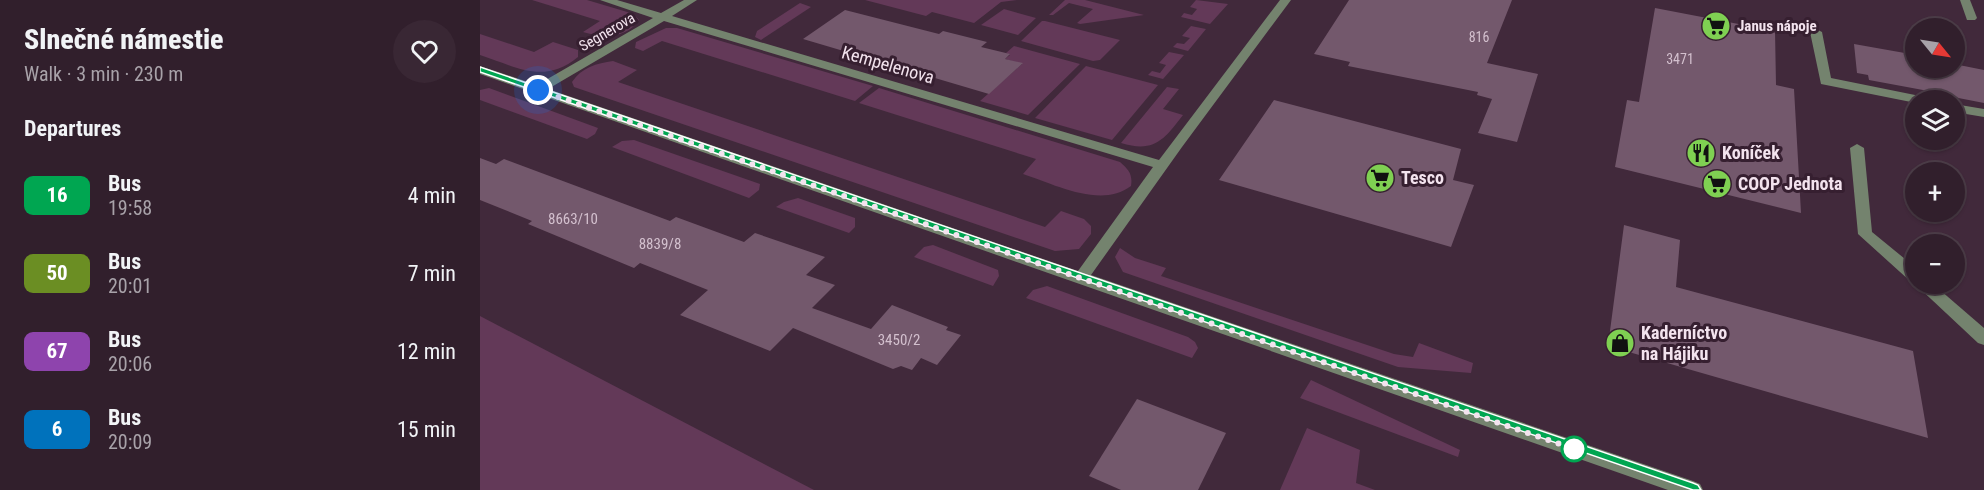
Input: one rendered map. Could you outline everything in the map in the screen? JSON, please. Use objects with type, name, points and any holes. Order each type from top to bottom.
[{"type":"street","name":"Kempelenova","points":[[605,0],[1161,165]]},
{"type":"street","name":"Segnerova","points":[[538,90],[692,0]]},
{"type":"street","points":[[1081,278],[1161,165],[1286,0]]},
{"type":"street","points":[[1965,0],[1971,18]]},
{"type":"street","points":[[1816,32],[1825,81],[1905,97]]},
{"type":"street","points":[[480,70],[1693,490]]},
{"type":"street","points":[[1965,110],[1984,113]]},
{"type":"street","points":[[1857,148],[1865,234],[1905,268]]},
{"type":"street","points":[[1934,294],[1984,338]]},
{"type":"shaded area","points":[[532,0],[587,0],[634,14],[639,20],[621,34],[606,36],[590,34],[583,32],[600,21]]},
{"type":"shaded area","points":[[865,0],[1017,0],[1001,2],[974,23],[932,12],[926,16]]},
{"type":"shaded area","points":[[1065,0],[1085,0],[1144,15],[1080,24],[1077,23],[1093,9],[1069,3],[1053,15],[1049,15]]},
{"type":"shaded area","points":[[1196,0],[1228,4],[1210,24],[1181,17],[1184,13],[1192,15],[1197,9],[1190,7]]},
{"type":"shaded area","points":[[800,3],[811,7],[761,40],[755,37],[757,31]]},
{"type":"shaded area","points":[[1004,9],[1036,18],[1018,35],[981,25]]},
{"type":"shaded area","points":[[1042,21],[1120,40],[1100,60],[1093,61],[1021,41]]},
{"type":"shaded area","points":[[1191,26],[1206,29],[1188,51],[1173,47],[1177,43],[1184,44],[1190,38],[1182,36]]},
{"type":"shaded area","points":[[666,28],[677,28],[873,86],[855,101],[662,41],[643,51],[635,48],[636,42]]},
{"type":"shaded area","points":[[480,34],[534,52],[553,42],[578,50],[578,57],[554,70],[530,71],[480,55]]},
{"type":"shaded area","points":[[1014,46],[1080,64],[1028,115],[980,101],[1022,64],[1005,59],[1010,55],[1006,53]]},
{"type":"shaded area","points":[[1169,52],[1184,55],[1163,79],[1148,75],[1152,71],[1160,73],[1166,65],[1159,63]]},
{"type":"shaded area","points":[[613,61],[637,70],[618,82],[1045,227],[1061,211],[1084,219],[1091,226],[1091,234],[1079,249],[1055,251],[574,87],[572,82],[585,70]]},
{"type":"shaded area","points":[[1086,66],[1158,85],[1112,140],[1035,118]]},
{"type":"shaded area","points":[[1167,87],[1179,89],[1163,109],[1183,115],[1176,124],[1164,137],[1150,145],[1132,146],[1121,143]]},
{"type":"shaded area","points":[[489,88],[598,128],[595,134],[587,139],[480,100],[480,90]]},
{"type":"shaded area","points":[[879,88],[1120,162],[1129,172],[1131,186],[1106,195],[1092,195],[1023,174],[1036,159],[859,103]]},
{"type":"shaded area","points":[[634,140],[760,184],[759,190],[749,198],[612,147],[622,141]]},
{"type":"shaded area","points":[[798,198],[855,218],[855,227],[849,233],[776,207]]},
{"type":"shaded area","points":[[933,245],[998,270],[999,276],[993,286],[914,257],[924,247]]},
{"type":"shaded area","points":[[1120,248],[1135,258],[1166,268],[1161,276],[1394,354],[1413,357],[1419,343],[1473,363],[1471,373],[1398,367],[1123,272],[1115,257]]},
{"type":"shaded area","points":[[1047,286],[1188,337],[1195,342],[1198,348],[1192,358],[1026,298],[1033,290]]},
{"type":"shaded area","points":[[480,316],[814,490],[480,490]]},
{"type":"shaded area","points":[[1311,380],[1460,450],[1458,457],[1300,398]]},
{"type":"shaded area","points":[[1307,428],[1360,450],[1356,483],[1375,490],[1280,490]]},
{"type":"building","points":[[1349,0],[1512,0],[1487,63],[1538,74],[1517,142],[1478,133],[1492,99],[1477,95],[1478,92],[1348,66],[1350,62],[1314,54]]},
{"type":"building","points":[[1655,8],[1775,31],[1776,85],[1794,89],[1801,213],[1615,167],[1627,100],[1639,102]]},
{"type":"building","points":[[845,10],[939,34],[943,31],[987,42],[981,47],[1010,54],[1005,59],[1023,63],[989,94],[803,39]]},
{"type":"building","points":[[1854,44],[1905,53],[1905,78],[1965,78],[1965,66],[1984,70],[1984,103],[1965,99],[1965,90],[1923,90],[1869,80],[1868,75],[1857,73]]},
{"type":"building","points":[[1274,100],[1461,149],[1453,180],[1474,185],[1451,247],[1219,180]]},
{"type":"building","points":[[480,158],[496,164],[504,159],[670,221],[676,217],[744,242],[755,233],[825,257],[806,275],[835,285],[812,308],[871,329],[892,305],[948,327],[946,330],[961,335],[937,365],[921,358],[912,370],[901,366],[893,369],[793,328],[770,351],[680,315],[708,290],[640,263],[634,268],[528,224],[532,221],[480,200]]},
{"type":"building","points":[[1624,225],[1680,240],[1676,287],[1913,351],[1928,438],[1608,346]]},
{"type":"building","points":[[1137,399],[1226,433],[1198,490],[1121,490],[1089,476]]},
{"type":"bus line","name":"16","points":[[480,70],[1693,490]]},
{"type":"place","name":"Janus nápoje","points":[[1716,26]]},
{"type":"place","name":"Koníček","points":[[1701,153]]},
{"type":"place","name":"Tesco","points":[[1380,178]]},
{"type":"place","name":"COOP Jednota","points":[[1717,184]]},
{"type":"place","name":"Kaderníctvo na Hájiku","points":[[1620,343]]},
{"type":"route","points":[[538,90],[1574,449]]}]
